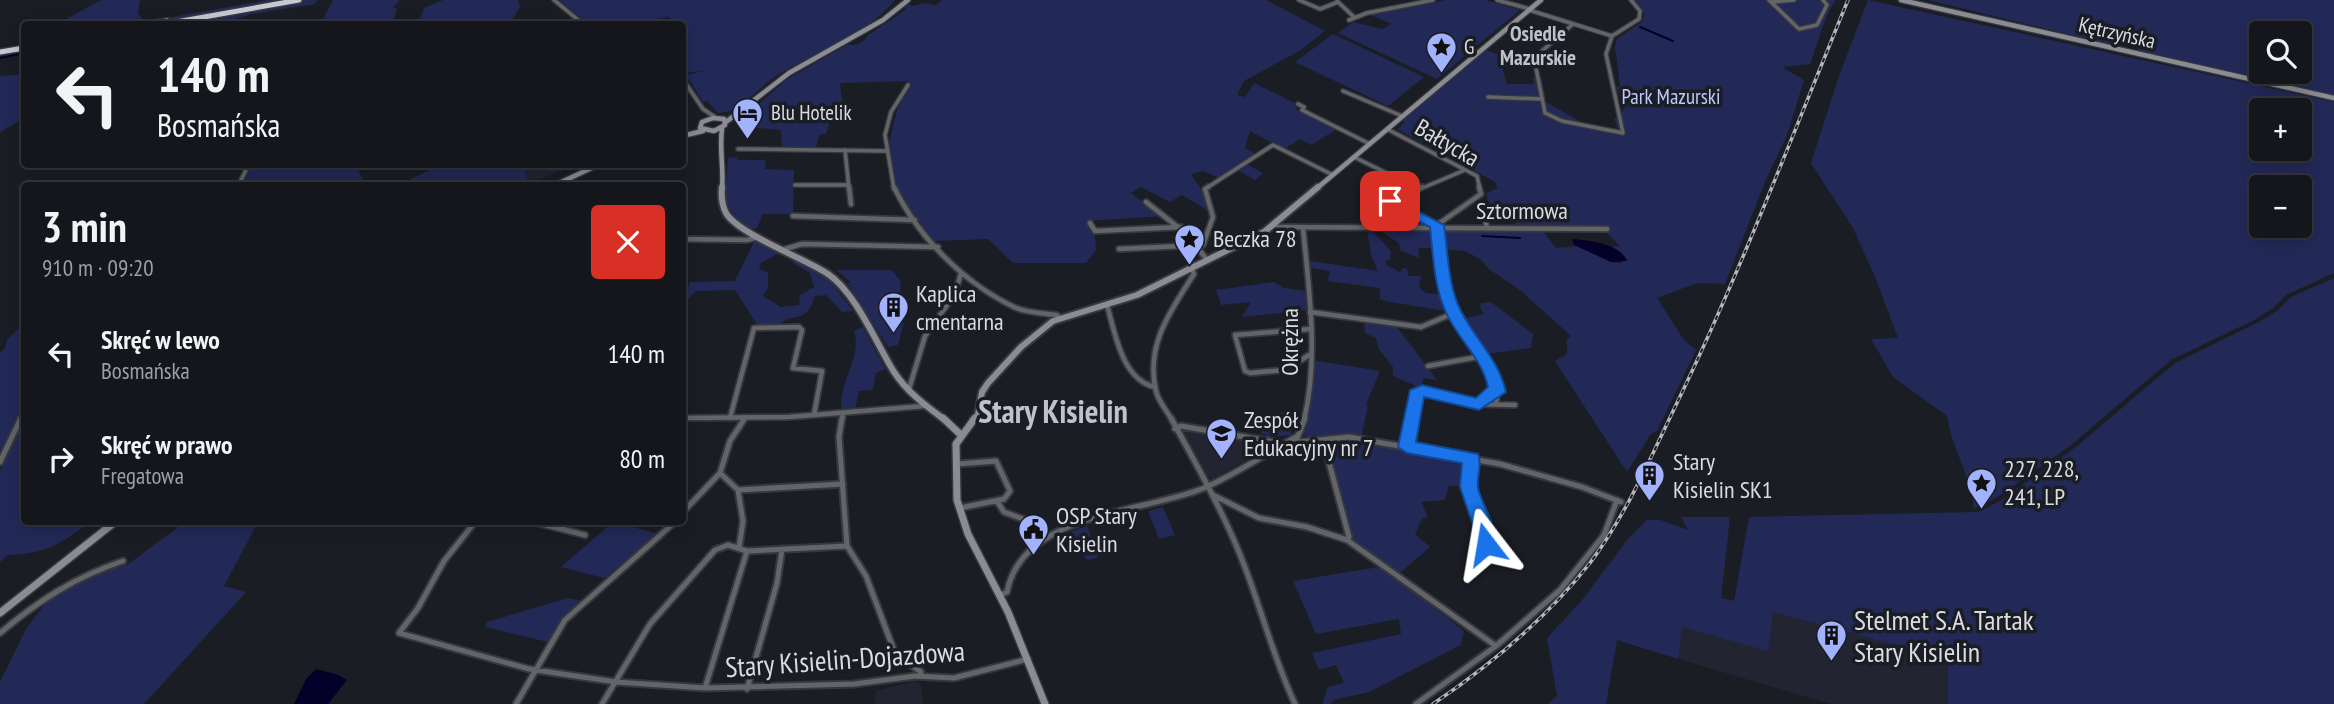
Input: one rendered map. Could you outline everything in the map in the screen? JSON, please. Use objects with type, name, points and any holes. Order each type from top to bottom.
[{"type":"highway","points":[[179,21],[284,0]]},
{"type":"highway","points":[[169,21],[299,0]]},
{"type":"highway","points":[[0,53],[21,50]]},
{"type":"street","points":[[554,0],[579,21]]},
{"type":"street","points":[[855,35],[902,0]]},
{"type":"street","points":[[704,120],[721,119],[739,111],[789,73],[891,15],[908,0]]},
{"type":"street","points":[[1299,0],[1320,9],[1337,1],[1354,17]]},
{"type":"street","points":[[1349,20],[1433,0]]},
{"type":"street","points":[[1497,0],[1612,36]]},
{"type":"street","points":[[1045,704],[1029,659],[971,540],[959,508],[955,448],[960,435],[978,415],[982,392],[997,372],[1031,338],[1060,318],[1137,296],[1271,227],[1541,0]]},
{"type":"street","points":[[1573,24],[1534,58],[1545,113],[1550,117],[1623,133],[1606,54],[1612,36],[1639,19],[1640,11],[1631,0]]},
{"type":"street","points":[[1770,1],[1794,0]]},
{"type":"street","points":[[1770,1],[1799,29],[1816,25],[1827,5],[1823,0]]},
{"type":"street","name":"Kętrzyńska","points":[[1901,0],[2334,98]]},
{"type":"street","points":[[686,84],[703,109],[721,119]]},
{"type":"street","points":[[908,85],[891,111],[886,135],[886,151],[895,191],[903,206],[961,273],[1016,308],[1057,315],[1060,318]]},
{"type":"street","points":[[1343,91],[1402,117]]},
{"type":"street","points":[[1488,97],[1542,99]]},
{"type":"street","points":[[1298,104],[1304,107],[1302,110],[1370,144]]},
{"type":"street","points":[[703,109],[704,130]]},
{"type":"street","points":[[721,119],[722,206],[732,221],[824,271],[841,286],[891,369],[924,406],[944,419],[960,435]]},
{"type":"street","points":[[686,134],[722,129]]},
{"type":"street","points":[[704,130],[720,141]]},
{"type":"street","name":"Bałtycka","points":[[1387,130],[1477,176],[1481,194],[1437,227]]},
{"type":"street","points":[[1200,246],[1214,222],[1213,208],[1205,189],[1273,145],[1333,175]]},
{"type":"street","points":[[738,149],[886,151]]},
{"type":"street","points":[[845,150],[851,204]]},
{"type":"street","points":[[1354,157],[1419,189]]},
{"type":"street","points":[[562,182],[591,168]]},
{"type":"street","points":[[1412,194],[1465,170]]},
{"type":"street","points":[[795,185],[849,185]]},
{"type":"street","points":[[1390,201],[1437,227],[1442,270],[1454,313],[1493,372],[1497,392],[1496,404]]},
{"type":"street","points":[[1146,202],[1181,227],[1200,246],[1208,261]]},
{"type":"street","points":[[1483,209],[1487,228]]},
{"type":"street","points":[[793,216],[916,220]]},
{"type":"street","points":[[1090,223],[1095,232],[1181,227]]},
{"type":"street","name":"Sztormowa","points":[[1271,227],[1606,229]]},
{"type":"street","name":"Okrężna","points":[[1296,439],[1301,431],[1305,412],[1311,329],[1303,228]]},
{"type":"street","points":[[686,239],[747,240],[759,236]]},
{"type":"street","points":[[785,249],[802,244],[939,247]]},
{"type":"street","points":[[1119,249],[1200,246]]},
{"type":"street","points":[[1192,269],[1194,274],[1190,283],[1162,324],[1155,354],[1155,387],[1175,429],[1209,486],[1240,554],[1279,670],[1295,704]]},
{"type":"street","points":[[909,389],[925,336],[955,294],[961,273]]},
{"type":"street","points":[[1107,305],[1124,361],[1146,385],[1155,387]]},
{"type":"street","points":[[1310,312],[1421,327],[1454,313]]},
{"type":"street","points":[[730,418],[754,328],[799,327],[802,330],[793,368],[822,370],[814,415]]},
{"type":"street","points":[[1309,355],[1303,356],[1293,368],[1259,374],[1245,372],[1235,335],[1311,329]]},
{"type":"street","points":[[1428,366],[1483,356]]},
{"type":"street","points":[[1407,447],[1418,393],[1422,391],[1479,404],[1515,405]]},
{"type":"street","points":[[1479,404],[1492,391],[1497,392]]},
{"type":"street","points":[[686,418],[843,414],[924,406]]},
{"type":"street","points":[[843,414],[839,437],[847,546],[866,576],[895,653],[921,671],[920,676]]},
{"type":"street","points":[[0,462],[21,417]]},
{"type":"street","points":[[686,509],[720,473],[730,441],[745,418]]},
{"type":"street","points":[[1175,429],[1181,426],[1274,442],[1279,446]]},
{"type":"street","points":[[1000,595],[1007,592],[1009,581],[1022,557],[1038,544],[1082,521],[1209,486],[1296,439],[1300,442],[1349,437],[1514,467],[1619,501],[1604,535],[1560,590],[1496,646],[1416,704]]},
{"type":"street","points":[[1323,439],[1349,537],[1347,540]]},
{"type":"street","points":[[1472,459],[1469,487],[1486,537],[1486,544],[1480,551]]},
{"type":"street","points":[[956,464],[996,461],[1010,491],[1004,499],[959,508]]},
{"type":"street","points":[[720,473],[738,490],[743,521],[739,548]]},
{"type":"street","points":[[738,490],[843,484]]},
{"type":"street","points":[[1214,496],[1259,518],[1307,527],[1347,540],[1496,646]]},
{"type":"street","points":[[997,501],[1004,512],[1023,519],[1038,544]]},
{"type":"street","points":[[0,613],[111,525]]},
{"type":"street","name":"Stary Kisielin-Dojazdowa","points":[[473,525],[444,561],[418,608],[399,633],[535,668],[616,682],[705,688],[747,689],[854,684],[920,676],[954,678],[1029,659]]},
{"type":"street","points":[[546,525],[585,535]]},
{"type":"street","points":[[516,704],[565,620],[672,525]]},
{"type":"street","points":[[602,704],[657,616],[713,552],[726,545],[747,551],[847,546]]},
{"type":"street","points":[[747,689],[777,583],[782,549]]},
{"type":"street","name":"Stary Kisielin-Dojazdowa","points":[[705,688],[747,551]]},
{"type":"street","points":[[0,633],[65,582],[123,561]]},
{"type":"shaded area","points":[[525,168],[566,169],[532,182],[529,182]]},
{"type":"shaded area","points":[[1572,239],[1611,247],[1624,255],[1627,261],[1611,262],[1574,245]]},
{"type":"shaded area","name":"Zespół Edukacyjny nr 7","points":[[1187,428],[1268,443],[1272,446],[1212,479],[1204,475],[1179,431]]},
{"type":"shaded area","name":"Stelmet S.A. Tartak Stary Kisielin","points":[[1772,611],[1949,659],[1948,704],[1831,704],[1678,659],[1681,627]]},
{"type":"shaded area","points":[[316,669],[347,680],[328,704],[294,704],[306,679]]},
{"type":"shaded area","points":[[915,681],[921,685],[923,704],[875,704],[876,691]]},
{"type":"green space","points":[[101,0],[140,0],[138,13],[143,21],[62,21]]},
{"type":"green space","points":[[267,0],[317,0],[315,4],[252,14],[229,21],[150,21]]},
{"type":"green space","points":[[333,0],[400,0],[393,7],[397,9],[394,20],[398,21],[322,21]]},
{"type":"green space","points":[[443,0],[518,0],[520,7],[511,21],[418,21],[424,8]]},
{"type":"green space","points":[[559,0],[895,0],[883,13],[855,34],[776,76],[734,110],[718,113],[707,101],[703,102],[686,75],[703,71],[686,73],[686,21],[671,21],[669,17],[649,21],[584,21]]},
{"type":"green space","points":[[942,0],[1266,0],[1325,31],[1299,51],[1244,81],[1237,95],[1245,97],[1254,83],[1299,105],[1296,109],[1337,129],[1311,145],[1300,139],[1284,149],[1250,131],[1245,148],[1256,154],[1244,163],[1263,173],[1255,180],[1234,168],[1220,178],[1203,171],[1191,174],[1209,202],[1212,213],[1182,195],[1170,202],[1141,187],[1131,193],[1163,216],[1086,221],[1095,236],[1096,250],[1086,263],[1013,263],[988,239],[934,241],[897,198],[887,151],[897,110],[910,84],[908,81],[840,83],[843,107],[834,108],[826,134],[820,134],[816,147],[782,148],[781,130],[748,127],[758,111],[751,111],[786,80],[848,44],[860,43],[907,9],[904,8],[908,4],[936,5]]},
{"type":"green space","points":[[1446,0],[1485,0],[1520,10],[1437,79],[1338,33],[1353,22],[1382,29],[1392,24],[1368,14]]},
{"type":"green space","name":"Park Mazurski","points":[[1635,0],[1836,0],[1825,20],[1810,64],[1782,67],[1804,80],[1787,135],[1765,182],[1725,284],[1697,283],[1657,298],[1684,340],[1696,350],[1657,431],[1651,434],[1627,472],[1555,361],[1567,354],[1567,339],[1571,336],[1480,259],[1465,251],[1442,249],[1441,231],[1520,230],[1509,211],[1490,208],[1486,193],[1498,188],[1495,182],[1397,129],[1405,122],[1402,120],[1485,50],[1527,63],[1524,68],[1502,67],[1507,84],[1534,84],[1533,77],[1542,79],[1546,102],[1586,125],[1619,131],[1614,119],[1624,110],[1617,87],[1620,86],[1615,47],[1617,39],[1642,22],[1644,14]],"holes":[[[1541,229],[1603,229],[1620,246],[1610,247],[1622,253],[1622,263],[1611,262],[1579,246],[1556,248]]]},
{"type":"green space","points":[[1868,0],[2334,102],[2334,273],[2286,295],[2272,309],[2254,320],[2171,360],[2071,445],[1996,498],[1973,509],[1973,494],[1951,435],[1947,416],[1893,377],[1871,339],[1898,338],[1853,228],[1811,163],[1839,76]]},
{"type":"green space","points":[[1928,0],[2334,0],[2334,95],[2286,84],[2312,84],[2312,21],[2249,21],[2249,76],[2140,51],[2135,44],[2109,44]]},
{"type":"green space","points":[[1333,34],[1424,77],[1388,106],[1295,62]]},
{"type":"green space","points":[[21,74],[21,120],[0,132],[0,76]]},
{"type":"green space","points":[[737,157],[737,160],[766,160],[765,169],[794,170],[793,214],[763,214],[757,228],[753,229],[734,215],[727,200],[726,181],[728,158]]},
{"type":"green space","points":[[248,168],[358,168],[364,182],[241,182]]},
{"type":"green space","points":[[435,168],[525,168],[528,182],[414,182],[410,179]]},
{"type":"green space","points":[[1381,229],[1430,229],[1434,248],[1418,248],[1419,258],[1400,250],[1399,243]]},
{"type":"green space","points":[[1367,230],[1372,230],[1391,251],[1386,265],[1400,272],[1407,268],[1408,276],[1421,276],[1419,287],[1426,293],[1444,295],[1447,306],[1445,311],[1385,301],[1380,299],[1380,288],[1328,281],[1330,271],[1304,267],[1304,260],[1378,271],[1371,255]]},
{"type":"green space","points":[[760,239],[783,251],[761,263],[759,269],[768,273],[768,288],[763,296],[781,307],[799,305],[800,295],[814,287],[810,273],[792,262],[798,259],[828,278],[853,311],[842,312],[826,295],[815,296],[812,305],[804,314],[779,325],[758,326],[735,290],[696,291],[686,301],[690,282],[735,281],[754,242]]},
{"type":"green space","points":[[836,270],[892,270],[901,282],[897,322],[904,322],[898,345],[888,347],[848,284],[850,282]]},
{"type":"green space","points":[[2334,278],[2334,704],[1948,704],[1948,659],[1773,612],[1768,651],[1682,627],[1678,659],[1617,640],[1606,704],[1548,704],[1557,696],[1547,638],[1583,599],[1627,540],[1647,520],[1660,520],[1688,530],[1681,517],[1730,517],[1721,598],[1734,601],[1749,517],[1978,512],[2000,501],[2076,447],[2175,363],[2259,322],[2277,311],[2291,297]]},
{"type":"green space","points":[[1274,282],[1284,288],[1305,291],[1307,310],[1242,317],[1251,302],[1221,305],[1216,290]]},
{"type":"green space","points":[[1491,302],[1533,334],[1531,348],[1486,354],[1461,319],[1484,314],[1481,303]]},
{"type":"green space","points":[[1364,320],[1397,327],[1437,380],[1424,378],[1421,388],[1393,376],[1393,367],[1379,349],[1376,338],[1365,333]]},
{"type":"green space","points":[[21,326],[21,407],[0,452],[0,353],[7,340]]},
{"type":"green space","points":[[863,327],[885,369],[876,373],[873,390],[859,391],[855,410],[842,411],[843,391],[855,352],[854,331]]},
{"type":"green space","points":[[1312,360],[1380,371],[1366,404],[1368,405],[1360,442],[1461,460],[1466,465],[1464,486],[1449,486],[1445,500],[1421,502],[1428,517],[1422,519],[1415,534],[1430,547],[1395,577],[1464,631],[1461,645],[1369,692],[1333,700],[1331,704],[1322,704],[1328,687],[1344,683],[1336,665],[1319,670],[1312,653],[1401,634],[1399,619],[1316,634],[1293,581],[1379,567],[1355,548],[1327,448],[1329,442],[1326,435],[1307,437],[1303,434]]},
{"type":"green space","points":[[1295,411],[1291,435],[1270,437],[1261,433],[1277,413]]},
{"type":"green space","points":[[21,425],[21,525],[86,525],[52,546],[32,553],[7,555],[0,562],[0,471]]},
{"type":"green space","points":[[1163,507],[1175,535],[1159,539],[1148,511]]},
{"type":"green space","points":[[181,525],[256,525],[224,586],[246,592],[144,704],[0,704],[0,682],[26,629],[47,601],[93,574],[127,565]]},
{"type":"green space","points":[[610,525],[624,525],[659,534],[604,578],[561,567]]},
{"type":"green space","points":[[1087,525],[1098,558],[1088,560],[1077,550],[1071,532]]},
{"type":"green space","points":[[568,598],[582,601],[548,642],[485,627],[487,622]]},
{"type":"waterway","points":[[1964,11],[1993,19]]},
{"type":"waterway","points":[[1640,27],[1673,41]]},
{"type":"waterway","points":[[0,58],[21,54]]},
{"type":"waterway","points":[[1482,236],[1520,238]]},
{"type":"railway","points":[[1433,704],[1497,657],[1537,622],[1590,563],[1615,526],[1647,466],[1722,305],[1848,0]]},
{"type":"place","name":"G","points":[[1441,74]]},
{"type":"place","name":"Blu Hotelik","points":[[748,140]]},
{"type":"place","name":"Beczka 78","points":[[1190,266]]},
{"type":"place","name":"Kaplica cmentarna","points":[[893,335]]},
{"type":"place","name":"Zespół Edukacyjny nr 7","points":[[1221,461]]},
{"type":"place","name":"Stary Kisielin SK1","points":[[1650,503]]},
{"type":"place","name":"227, 228, 241, LP","points":[[1981,510]]},
{"type":"place","name":"OSP Stary Kisielin","points":[[1033,557]]},
{"type":"place","name":"Stelmet S.A. Tartak Stary Kisielin","points":[[1831,663]]},
{"type":"district","name":"Osiedle Mazurskie","points":[[1538,46]]},
{"type":"district","name":"Stary Kisielin","points":[[1053,412]]},
{"type":"route","points":[[1390,201],[1437,225],[1442,270],[1452,310],[1493,372],[1497,392],[1492,391],[1479,404],[1422,391],[1416,394],[1407,447],[1472,459],[1468,484],[1486,544]]}]
